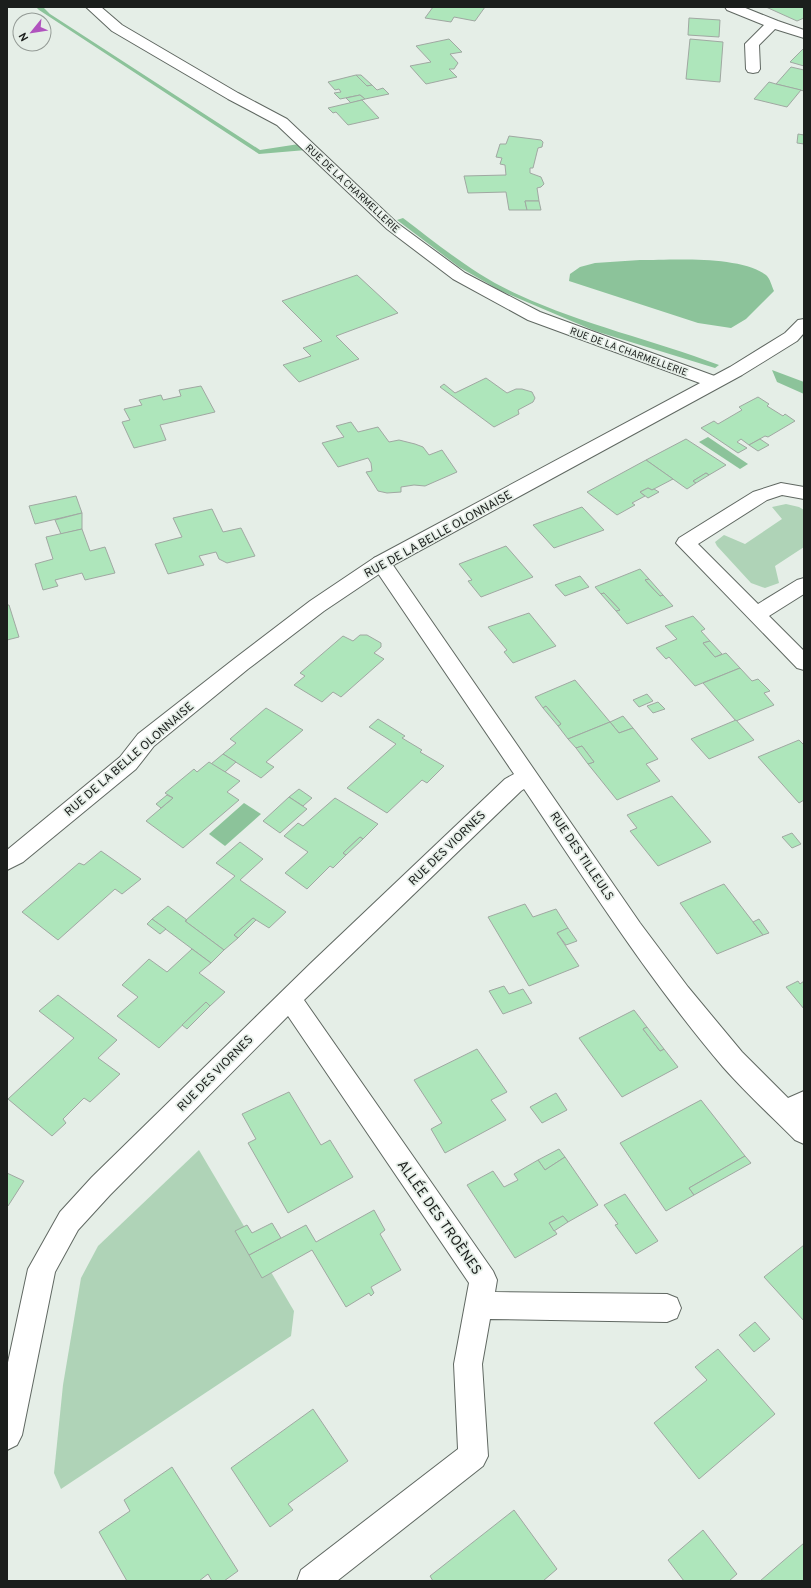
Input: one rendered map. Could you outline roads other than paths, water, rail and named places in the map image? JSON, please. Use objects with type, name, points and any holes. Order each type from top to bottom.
[{"type":"street","name":"RUE DE LA CHARMELLERIE","points":[[93,7],[117,28],[233,96],[282,122],[392,226],[459,276],[534,316],[714,382]]},
{"type":"street","points":[[732,7],[773,24],[804,34]]},
{"type":"street","points":[[753,69],[752,44],[773,24]]},
{"type":"street","name":"RUE DE LA BELLE OLONNAISE","points":[[7,861],[128,763],[146,740],[241,664],[317,606],[381,563],[736,371],[791,336],[804,324]]},
{"type":"street","points":[[804,493],[781,489],[760,496],[686,543],[804,662]]},
{"type":"street","name":"RUE DES TILLEULS","points":[[381,563],[632,930],[679,994],[733,1060],[794,1107],[804,1132]]},
{"type":"street","points":[[757,614],[804,585]]},
{"type":"street","name":"RUE DES VIORNES","points":[[7,1435],[42,1269],[69,1221],[101,1186],[290,999],[513,785],[528,776]]},
{"type":"street","name":"ALLÉE DES TROÈNES","points":[[290,999],[483,1280],[468,1364],[473,1456],[312,1581]]},
{"type":"street","points":[[478,1305],[667,1308]]}]
